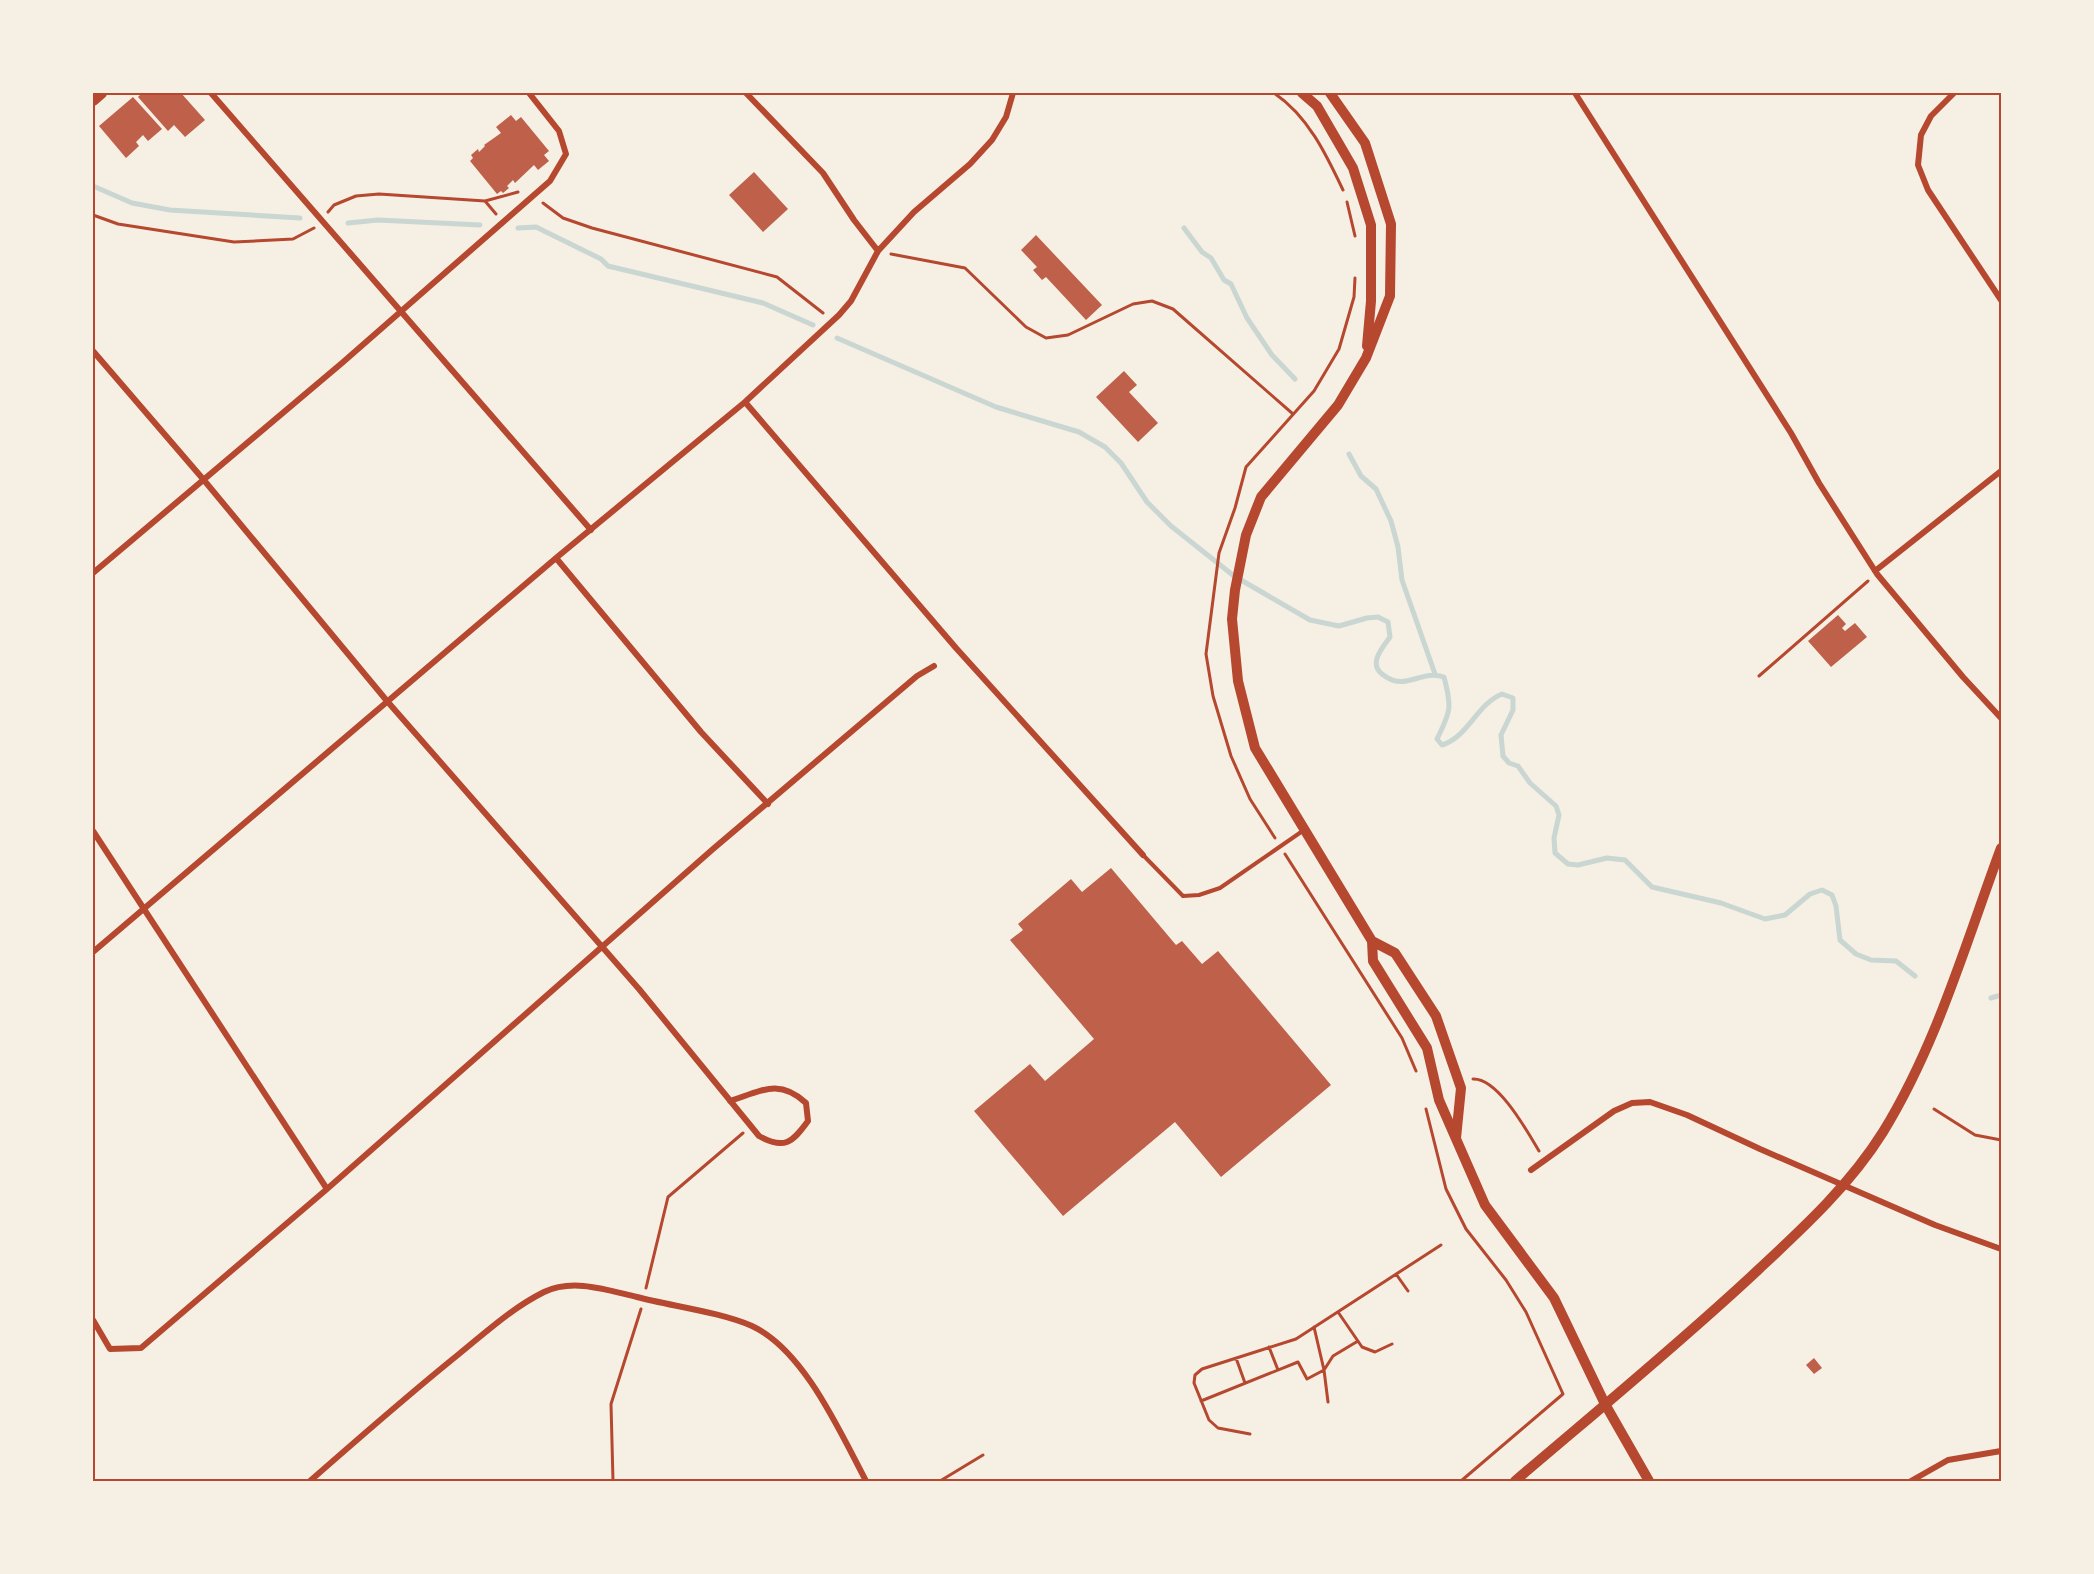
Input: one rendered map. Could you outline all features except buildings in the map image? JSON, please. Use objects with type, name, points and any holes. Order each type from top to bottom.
[{"type":"main road","points":[[93,100],[101,93]]},
{"type":"street","points":[[211,93],[591,530]]},
{"type":"street","points":[[93,573],[342,363],[547,183],[566,154],[559,131],[529,93]]},
{"type":"street","points":[[746,93],[823,173],[878,251]]},
{"type":"street","points":[[93,952],[556,558],[745,402],[839,315],[851,301],[878,251],[914,212],[970,164],[992,140],[1006,117],[1013,93]]},
{"type":"street","points":[[1302,93],[1317,106],[1353,168],[1371,225],[1371,301],[1366,358]]},
{"type":"street","points":[[1330,93],[1365,143],[1391,224],[1390,296],[1366,358],[1338,405],[1261,497],[1246,535],[1235,590],[1232,619],[1238,681],[1256,748],[1372,941],[1373,961],[1426,1048],[1439,1101],[1485,1205],[1554,1298],[1605,1404],[1649,1481]]},
{"type":"street","points":[[1575,93],[1876,572],[2001,718]]},
{"type":"street","points":[[1954,93],[1931,116],[1921,135],[1918,165],[1928,190],[2001,300]]},
{"type":"street","points":[[93,351],[203,479],[387,701],[601,946],[759,1136],[774,1144],[786,1142],[798,1134],[808,1121],[806,1103],[794,1092],[779,1088],[730,1101]]},
{"type":"street","points":[[745,402],[956,648],[1143,855]]},
{"type":"street","points":[[1876,572],[2001,471]]},
{"type":"street","points":[[556,558],[701,732],[768,804]]},
{"type":"street","points":[[93,1320],[110,1349],[141,1348],[327,1189],[601,946],[917,676],[934,666]]},
{"type":"street","points":[[93,831],[327,1189]]},
{"type":"street","points":[[1515,1481],[1725,1301],[1845,1185],[1882,1133],[1915,1074],[1937,1025],[2001,848]]},
{"type":"street","points":[[1372,941],[1395,953],[1436,1016],[1461,1088],[1456,1138]]},
{"type":"street","points":[[1531,1170],[1614,1111],[1632,1103],[1650,1102],[1687,1116],[1935,1225],[2001,1250]]},
{"type":"street","points":[[310,1481],[400,1402],[510,1313],[545,1291],[568,1285],[598,1288],[723,1317],[753,1327],[787,1351],[825,1403],[866,1481]]},
{"type":"street","points":[[1911,1481],[1948,1460],[2001,1451]]},
{"type":"lane","points":[[1143,855],[1183,896],[1199,895],[1220,888],[1306,829]]},
{"type":"path","points":[[1274,93],[1284,100],[1320,142],[1345,193],[1357,242]]},
{"type":"path","points":[[93,215],[118,224],[234,242],[293,239],[314,228],[334,205],[356,196],[379,194],[485,201],[519,191],[533,196],[563,218],[592,228],[777,278],[824,314]]},
{"type":"path","points":[[878,251],[965,268],[1026,327],[1046,338],[1068,335],[1133,304],[1152,301],[1173,309],[1293,414]]},
{"type":"path","points":[[1355,275],[1354,297],[1339,349],[1314,391],[1246,467],[1219,553],[1206,654],[1213,696],[1231,756],[1250,799],[1402,1038],[1419,1078]]},
{"type":"path","points":[[1759,676],[1876,572]]},
{"type":"path","points":[[1459,1082],[1475,1078],[1482,1079],[1502,1097],[1521,1120],[1545,1160]]},
{"type":"path","points":[[1436,1089],[1423,1093],[1430,1131],[1446,1190],[1466,1230],[1506,1280],[1526,1312],[1563,1394],[1461,1481]]},
{"type":"path","points":[[1934,1109],[1975,1135],[2001,1140]]},
{"type":"path","points":[[1250,1434],[1218,1428],[1209,1420],[1194,1383],[1195,1375],[1202,1370],[1296,1339],[1441,1245]]},
{"type":"path","points":[[1396,1274],[1408,1291]]},
{"type":"path","points":[[1338,1312],[1362,1347],[1375,1352],[1392,1344]]},
{"type":"path","points":[[1314,1327],[1324,1370],[1328,1402]]},
{"type":"path","points":[[1201,1401],[1298,1362],[1307,1379],[1324,1370],[1333,1356],[1358,1341]]},
{"type":"path","points":[[1269,1347],[1278,1370]]},
{"type":"path","points":[[1236,1358],[1245,1383]]},
{"type":"path","points":[[940,1481],[983,1455]]},
{"type":"waterway","points":[[93,186],[132,203],[170,210],[300,218]]},
{"type":"waterway","points":[[348,223],[378,220],[480,225]]},
{"type":"waterway","points":[[518,228],[536,227],[601,259],[608,266],[763,303],[813,325]]},
{"type":"waterway","points":[[1184,228],[1202,252],[1211,258],[1224,280],[1231,284],[1247,318],[1272,355],[1295,379]]},
{"type":"waterway","points":[[837,338],[996,407],[1079,432],[1105,447],[1121,463],[1147,502],[1171,526],[1234,576],[1310,620],[1339,626],[1378,617],[1388,622],[1390,637],[1378,655],[1376,665],[1382,674],[1398,681],[1435,675],[1444,677],[1449,709],[1437,739],[1442,745],[1459,735],[1493,699],[1502,694],[1513,698],[1513,710],[1501,735],[1503,756],[1509,763],[1518,766],[1530,783],[1556,806],[1559,815],[1554,838],[1555,853],[1568,864],[1578,865],[1607,858],[1625,860],[1652,887],[1721,903],[1765,919],[1785,915],[1810,894],[1822,890],[1832,895],[1836,906],[1840,940],[1856,954],[1871,960],[1896,961],[1915,976]]},
{"type":"waterway","points":[[1349,454],[1361,476],[1376,489],[1391,521],[1398,547],[1402,580],[1435,674]]},
{"type":"waterway","points":[[1991,998],[2001,995]]}]
